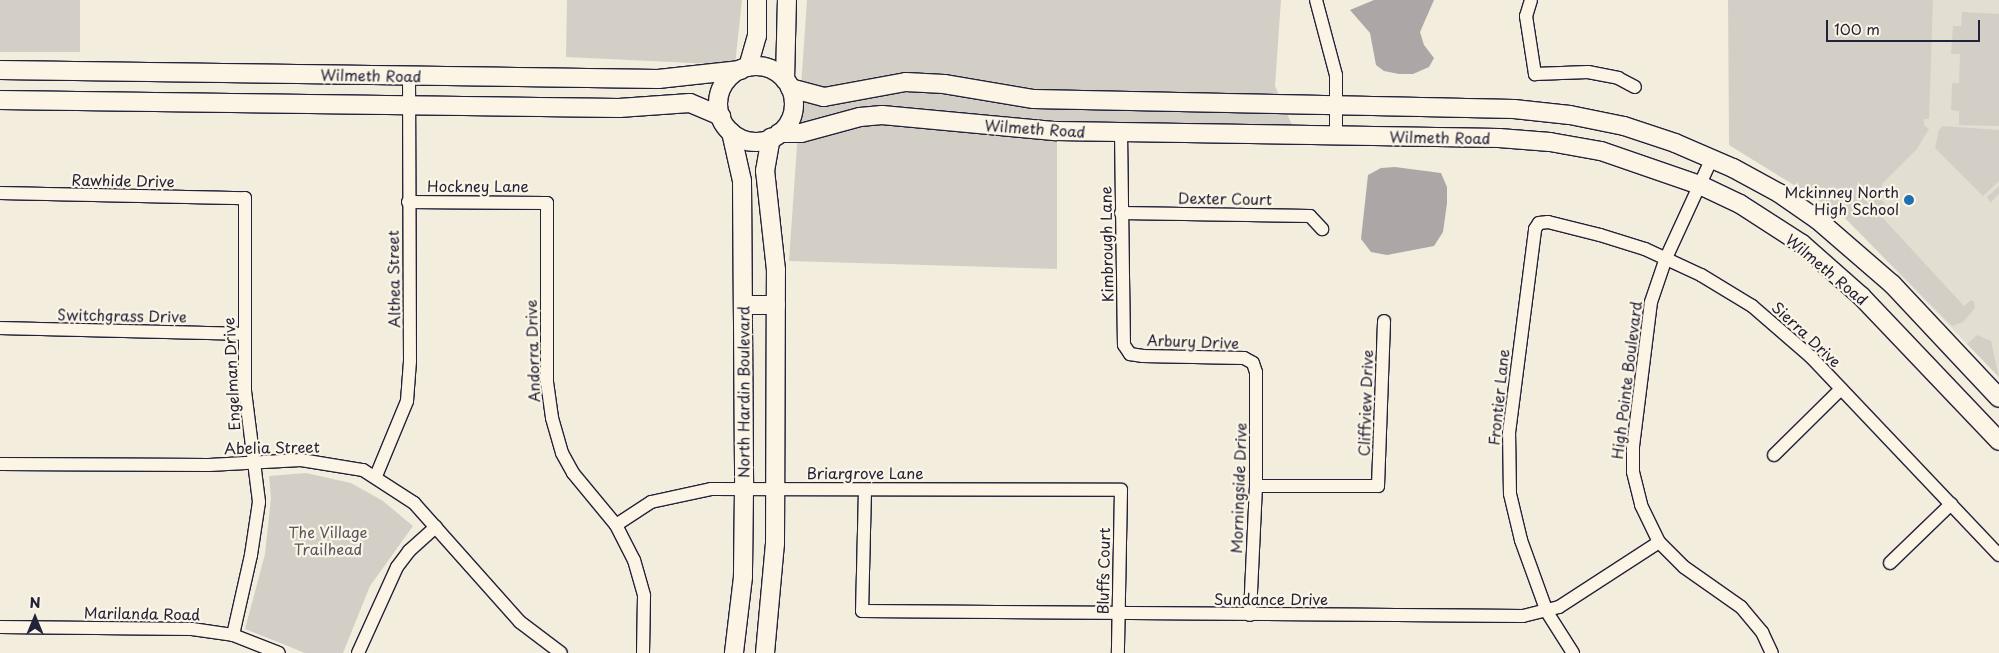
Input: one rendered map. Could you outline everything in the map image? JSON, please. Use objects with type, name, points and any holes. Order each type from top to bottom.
[{"type":"main road","points":[[744,68],[757,36],[757,0]]},
{"type":"main road","points":[[765,653],[773,589],[776,305],[775,237],[765,171],[775,136],[793,111],[788,84],[787,0]]},
{"type":"main road","points":[[775,136],[753,142],[731,132],[720,116],[718,104],[721,89],[730,76],[744,68],[767,68],[788,84]]},
{"type":"main road","name":"Wilmeth Road","points":[[0,70],[658,79],[744,68]]},
{"type":"main road","name":"Wilmeth Road","points":[[788,84],[824,97],[906,82],[944,84],[1034,99],[1463,107],[1552,112],[1624,126],[1712,158],[1779,193],[1835,233],[1892,284],[1999,398]]},
{"type":"main road","name":"Wilmeth Road","points":[[0,100],[619,108],[690,103],[720,116]]},
{"type":"main road","name":"Wilmeth Road","points":[[775,136],[802,133],[860,117],[882,115],[1018,129],[1499,138],[1550,142],[1627,158],[1700,185],[1762,217],[1820,259],[1927,365],[1999,441]]},
{"type":"main road","name":"North Hardin Boulevard","points":[[731,132],[742,181],[743,305],[743,577],[734,653]]},
{"type":"main road","points":[[743,305],[776,305]]},
{"type":"main road","points":[[1927,365],[1948,345]]},
{"type":"street","points":[[1316,0],[1334,66],[1336,136]]},
{"type":"street","points":[[1531,0],[1526,16],[1535,74],[1588,72],[1618,78],[1635,87]]},
{"type":"street","name":"Althea Street","points":[[376,476],[407,401],[410,361],[409,75]]},
{"type":"street","name":"Kimbrough Lane","points":[[1121,132],[1124,346],[1130,354]]},
{"type":"street","name":"High Pointe Boulevard","points":[[1712,158],[1666,258],[1648,313],[1632,462],[1640,505],[1659,542],[1684,567],[1741,607],[1762,632],[1772,653]]},
{"type":"street","name":"Rawhide Drive","points":[[0,193],[245,198]]},
{"type":"street","name":"Engelman Drive","points":[[232,634],[251,554],[259,502],[245,391],[243,334],[245,198]]},
{"type":"street","name":"Hockney Lane","points":[[408,202],[547,203]]},
{"type":"street","name":"Andorra Drive","points":[[547,203],[547,382],[552,418],[562,453],[573,473],[616,525],[634,560],[644,596],[643,653]]},
{"type":"street","name":"Dexter Court","points":[[1122,213],[1310,216],[1322,229]]},
{"type":"street","name":"Sierra Drive","points":[[1539,223],[1548,222],[1608,237],[1666,258],[1718,283],[1752,306],[1779,328],[1841,389],[1999,555]]},
{"type":"street","name":"Frontier Lane","points":[[1539,223],[1535,229],[1509,433],[1510,494],[1521,540],[1547,612],[1573,653]]},
{"type":"street","name":"Cliffview Drive","points":[[1256,486],[1378,486],[1384,321]]},
{"type":"street","name":"Switchgrass Drive","points":[[0,328],[243,334]]},
{"type":"street","name":"Arbury Drive","points":[[1130,354],[1244,358],[1254,363]]},
{"type":"street","name":"Morningside Drive","points":[[1250,615],[1256,486],[1256,372],[1254,363]]},
{"type":"street","points":[[1774,455],[1841,389]]},
{"type":"street","name":"Abelia Street","points":[[0,464],[163,466],[301,460],[329,462],[376,476],[414,503],[520,622],[560,653]]},
{"type":"street","name":"Briargrove Lane","points":[[616,525],[652,502],[682,493],[711,488],[1121,490]]},
{"type":"street","name":"Sundance Drive","points":[[865,490],[862,611],[1506,617],[1547,612],[1579,596],[1659,542]]},
{"type":"street","name":"Bluffs Court","points":[[1118,653],[1121,490]]},
{"type":"street","points":[[1890,562],[1951,504]]},
{"type":"street","points":[[358,653],[397,567],[409,551],[436,527]]},
{"type":"street","name":"Marilanda Road","points":[[0,627],[192,629],[232,634],[279,653]]},
{"type":"shaded area","points":[[1374,0],[1434,0],[1420,32],[1424,45],[1434,58],[1429,67],[1413,74],[1399,74],[1384,71],[1376,65],[1370,33],[1350,10]]},
{"type":"shaded area","name":"Mckinney North High School","points":[[1728,0],[1999,0],[1999,377],[1842,215],[1797,186]]},
{"type":"shaded area","points":[[1395,167],[1441,173],[1447,187],[1447,203],[1443,232],[1434,246],[1387,255],[1371,252],[1361,239],[1368,175],[1381,168]]},
{"type":"green space","points":[[0,0],[80,0],[80,52],[0,52]]},
{"type":"green space","points":[[567,0],[742,0],[735,65],[566,57]]},
{"type":"green space","points":[[807,0],[1281,0],[1275,86],[1299,141],[1057,137],[1057,269],[789,261]]},
{"type":"green space","name":"Mckinney North High School","points":[[1728,0],[1933,0],[1929,119],[1924,119],[1924,125],[1929,129],[1917,149],[1882,184],[1881,199],[1889,210],[1882,217],[1964,306],[1971,300],[1974,302],[1975,308],[1963,322],[1952,326],[1842,215],[1729,145]]},
{"type":"green space","points":[[1962,12],[1999,14],[1999,126],[1959,125],[1959,111],[1951,110],[1952,83],[1959,83],[1960,54],[1951,54],[1953,26],[1961,26]]},
{"type":"green space","points":[[1943,126],[1999,130],[1999,181],[1983,196],[1935,148],[1939,130]]},
{"type":"green space","points":[[1999,186],[1999,194],[1990,203],[1987,197]]},
{"type":"green space","points":[[1977,335],[1991,341],[1999,377],[1967,344]]},
{"type":"green space","name":"The Village Trailhead","points":[[306,473],[351,483],[383,501],[413,526],[370,586],[343,653],[305,653],[245,629],[265,554],[271,498],[269,476]]},
{"type":"place","name":"Mckinney North High School","points":[[1909,200]]}]
